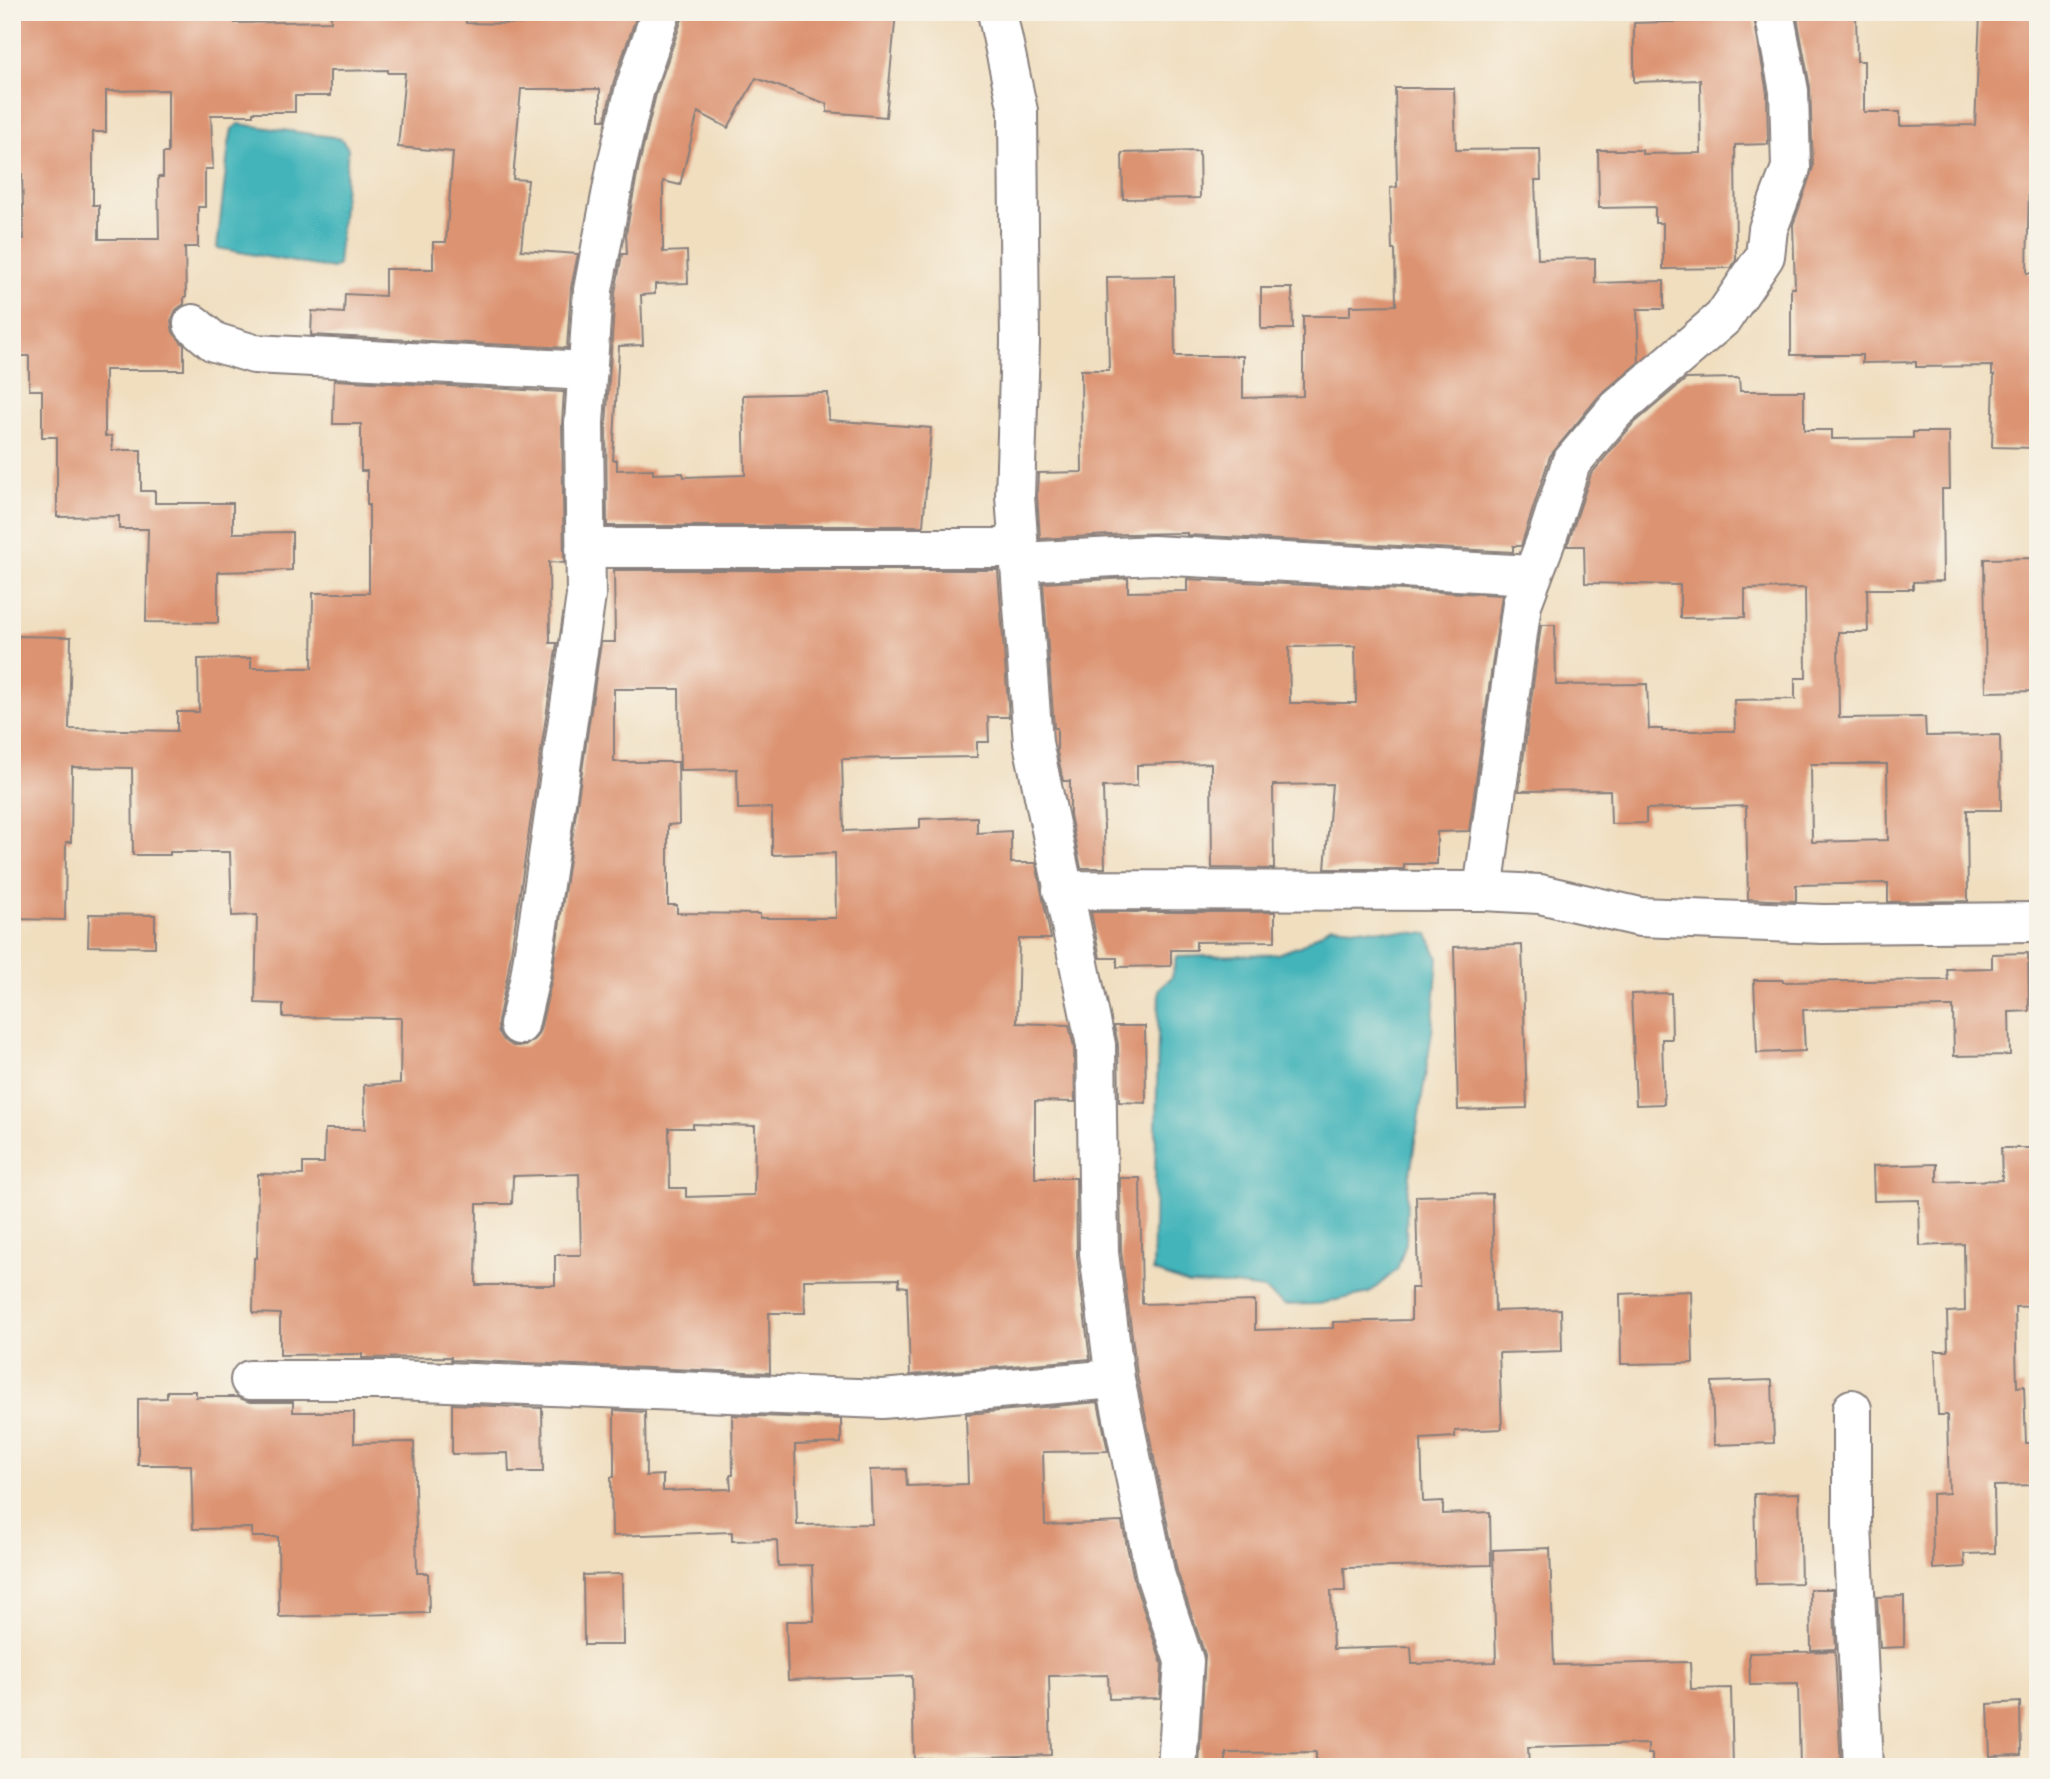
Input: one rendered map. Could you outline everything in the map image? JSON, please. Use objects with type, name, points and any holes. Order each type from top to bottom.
[{"type":"street","points":[[519,1025],[530,977],[586,596],[584,423],[593,290],[617,164],[635,88],[661,12]]},
{"type":"street","points":[[997,12],[1018,111],[1020,344],[1015,496],[1033,744],[1096,1045],[1099,1253],[1115,1379],[1156,1577],[1184,1661],[1177,1767]]},
{"type":"street","points":[[1483,891],[1522,604],[1571,463],[1616,410],[1723,318],[1765,256],[1769,229],[1791,168],[1789,91],[1774,12]]},
{"type":"street","points":[[193,324],[214,342],[254,354],[588,371]]},
{"type":"street","points":[[585,548],[1153,555],[1533,575]]},
{"type":"street","points":[[1062,890],[1483,891],[1540,894],[1640,917],[1823,924],[2038,922]]},
{"type":"street","points":[[250,1380],[396,1380],[882,1399],[1115,1379]]},
{"type":"street","points":[[1852,1409],[1852,1524],[1863,1767]]},
{"type":"water","points":[[239,124],[333,137],[341,139],[348,148],[338,265],[333,269],[217,248],[229,144],[232,129]]},
{"type":"water","points":[[1331,926],[1428,934],[1438,958],[1432,1032],[1407,1194],[1406,1243],[1397,1270],[1369,1293],[1319,1304],[1285,1305],[1263,1289],[1188,1284],[1153,1271],[1159,989],[1172,977],[1176,957],[1277,954],[1300,946]]},
{"type":"building","points":[[12,12],[235,12],[235,23],[331,21],[331,12],[466,12],[466,23],[522,24],[522,12],[638,12],[614,81],[605,120],[600,120],[600,89],[521,89],[513,179],[528,180],[521,250],[578,254],[571,288],[567,348],[311,335],[312,311],[344,313],[345,294],[385,296],[385,269],[433,269],[433,242],[446,242],[453,152],[398,147],[405,73],[388,73],[388,70],[330,71],[330,96],[295,96],[295,112],[211,115],[213,169],[205,169],[205,207],[198,207],[198,247],[185,247],[186,297],[171,321],[173,332],[184,345],[184,370],[105,370],[105,436],[112,436],[112,450],[141,450],[141,491],[155,491],[155,503],[233,503],[233,533],[292,532],[292,570],[218,572],[218,623],[146,622],[148,529],[119,529],[119,516],[57,517],[57,437],[42,437],[42,390],[29,390],[29,356],[17,356],[17,336],[12,336],[12,239],[24,239],[22,174],[12,174]],"holes":[[[168,90],[168,153],[163,153],[163,177],[158,177],[159,239],[99,239],[99,205],[93,205],[93,132],[106,132],[106,91]]]},
{"type":"building","points":[[682,12],[896,12],[886,117],[827,112],[827,104],[756,78],[728,128],[698,112],[680,185],[663,181],[663,252],[687,251],[688,283],[655,284],[655,294],[641,295],[643,345],[619,346],[613,460],[617,460],[617,470],[653,469],[653,474],[683,473],[684,477],[745,475],[743,395],[828,393],[829,420],[931,428],[923,526],[607,526],[606,424],[615,293],[622,254],[627,254],[626,234],[638,169],[656,94],[682,19]]},
{"type":"building","points":[[1753,12],[1767,93],[1768,144],[1735,145],[1736,260],[1731,268],[1663,269],[1663,223],[1655,223],[1655,207],[1599,208],[1598,150],[1642,150],[1642,154],[1701,153],[1700,80],[1634,82],[1634,23],[1704,21],[1704,13]]},
{"type":"building","points":[[1796,12],[1856,12],[1857,61],[1864,61],[1864,112],[1900,112],[1900,126],[1975,125],[1980,16],[2038,17],[2038,74],[2035,74],[2027,273],[2038,273],[2037,448],[1992,447],[1992,366],[1916,367],[1916,362],[1862,363],[1862,355],[1791,355],[1791,288],[1795,288],[1793,225],[1813,167],[1810,87]]},
{"type":"building","points":[[1395,88],[1454,88],[1456,150],[1540,149],[1541,180],[1535,180],[1538,259],[1595,258],[1595,283],[1664,281],[1664,309],[1637,309],[1639,362],[1599,396],[1550,456],[1521,546],[1513,546],[1513,552],[1187,533],[1040,539],[1038,473],[1082,472],[1081,370],[1109,370],[1107,277],[1174,276],[1175,356],[1243,356],[1243,398],[1303,396],[1303,316],[1350,316],[1350,306],[1396,305],[1390,188],[1397,187]]},
{"type":"building","points":[[1199,151],[1200,198],[1123,199],[1122,153]]},
{"type":"building","points":[[1261,288],[1292,288],[1293,329],[1261,329]]},
{"type":"building","points":[[1739,378],[1740,391],[1804,391],[1804,430],[1832,430],[1832,439],[1913,438],[1913,432],[1949,432],[1950,489],[1942,489],[1943,581],[1913,582],[1913,589],[1867,589],[1868,632],[1838,632],[1839,718],[1925,717],[1926,736],[2000,735],[2001,810],[1967,810],[1968,901],[1888,902],[1888,883],[1796,885],[1796,901],[1748,899],[1746,806],[1646,809],[1646,823],[1611,824],[1610,790],[1519,791],[1541,625],[1555,625],[1556,685],[1647,684],[1649,729],[1735,731],[1734,700],[1795,699],[1795,678],[1806,678],[1805,588],[1745,589],[1745,617],[1680,618],[1680,585],[1585,583],[1584,546],[1567,546],[1591,474],[1632,425],[1686,379]],"holes":[[[1811,764],[1887,764],[1888,840],[1812,842]]]},
{"type":"building","points":[[334,380],[564,392],[564,563],[549,562],[550,643],[557,643],[508,973],[498,1021],[498,1031],[504,1040],[513,1046],[525,1046],[535,1039],[540,1030],[551,982],[601,642],[615,642],[614,570],[998,570],[1009,717],[988,717],[989,742],[977,742],[977,757],[842,759],[844,831],[920,828],[920,819],[977,817],[977,833],[1011,831],[1011,863],[1036,863],[1051,939],[1019,939],[1017,1023],[1069,1025],[1074,1047],[1075,1102],[1035,1101],[1035,1178],[1076,1178],[1077,1256],[1090,1359],[910,1375],[907,1287],[899,1286],[899,1279],[804,1280],[805,1313],[769,1313],[770,1373],[451,1360],[451,1357],[280,1355],[280,1314],[253,1313],[258,1174],[303,1175],[303,1163],[324,1163],[325,1129],[365,1129],[364,1085],[400,1083],[401,1018],[283,1017],[283,1004],[255,1003],[257,915],[232,916],[230,852],[133,855],[132,768],[72,767],[71,842],[66,842],[65,920],[12,919],[12,636],[71,637],[69,729],[177,731],[177,712],[199,712],[198,659],[251,658],[251,668],[312,668],[313,593],[369,593],[369,505],[367,471],[361,471],[361,424],[333,424]],"holes":[[[614,689],[679,689],[680,770],[737,769],[738,809],[772,808],[772,855],[835,853],[836,918],[760,918],[760,914],[677,913],[677,905],[668,905],[668,825],[679,824],[678,762],[614,762]],[[693,1124],[755,1126],[754,1195],[686,1197],[686,1188],[670,1188],[669,1128],[693,1128]],[[579,1174],[581,1255],[555,1255],[555,1285],[476,1285],[477,1204],[512,1204],[513,1176]]]},
{"type":"building","points":[[2038,558],[2038,691],[1986,692],[1984,559]]},
{"type":"building","points":[[1128,578],[1128,592],[1187,591],[1187,579],[1502,595],[1469,831],[1437,832],[1437,864],[1404,864],[1404,869],[1325,869],[1332,784],[1273,785],[1274,869],[1212,868],[1211,763],[1137,765],[1137,786],[1103,787],[1105,868],[1081,868],[1070,815],[1070,781],[1063,781],[1057,752],[1043,583]],"holes":[[[1355,646],[1356,703],[1290,703],[1289,647]]]},
{"type":"building","points":[[1091,912],[1275,912],[1275,941],[1196,942],[1196,950],[1171,950],[1171,966],[1117,967],[1117,958],[1100,958]]},
{"type":"building","points":[[89,914],[155,915],[155,947],[88,946]]},
{"type":"building","points":[[1522,945],[1527,1108],[1458,1110],[1454,947]]},
{"type":"building","points":[[2028,953],[2029,1011],[2009,1012],[2010,1055],[1954,1056],[1953,1007],[1803,1010],[1805,1051],[1757,1053],[1754,980],[1948,980],[1947,969],[1992,968],[1992,954]]},
{"type":"building","points":[[1671,993],[1672,1039],[1662,1039],[1664,1104],[1636,1105],[1631,994]]},
{"type":"building","points":[[1114,1026],[1145,1026],[1146,1103],[1119,1102],[1118,1044]]},
{"type":"building","points":[[2001,1148],[2038,1148],[2038,1306],[2015,1307],[2017,1387],[2024,1386],[2026,1443],[2038,1443],[2038,1485],[1994,1486],[1995,1553],[1964,1554],[1965,1567],[1933,1569],[1932,1494],[1949,1493],[1947,1415],[1938,1415],[1935,1351],[1948,1351],[1947,1312],[1965,1311],[1964,1244],[1920,1246],[1919,1200],[1874,1201],[1873,1166],[1937,1164],[1937,1182],[2002,1180]]},
{"type":"building","points":[[1120,1178],[1140,1178],[1142,1304],[1255,1301],[1255,1330],[1333,1328],[1333,1322],[1411,1320],[1411,1288],[1418,1288],[1416,1196],[1492,1194],[1495,1311],[1561,1309],[1562,1351],[1499,1353],[1502,1429],[1455,1431],[1455,1437],[1421,1439],[1423,1502],[1443,1501],[1443,1514],[1490,1512],[1491,1565],[1344,1568],[1345,1591],[1331,1591],[1333,1649],[1411,1647],[1412,1664],[1496,1662],[1493,1550],[1550,1548],[1554,1665],[1690,1662],[1691,1689],[1731,1688],[1733,1767],[1652,1767],[1652,1754],[1648,1754],[1648,1744],[1528,1747],[1529,1767],[1316,1767],[1316,1752],[1226,1753],[1226,1767],[1199,1767],[1205,1655],[1177,1571],[1137,1375],[1121,1251]]},
{"type":"building","points":[[1691,1291],[1693,1363],[1621,1364],[1620,1294]]},
{"type":"building","points":[[1772,1380],[1774,1443],[1714,1445],[1712,1382]]},
{"type":"building","points":[[167,1391],[196,1391],[196,1397],[237,1397],[250,1402],[293,1402],[293,1412],[354,1412],[354,1443],[414,1442],[417,1573],[428,1573],[429,1613],[279,1617],[278,1537],[252,1537],[252,1528],[193,1529],[191,1465],[138,1465],[138,1399],[167,1398]]},
{"type":"building","points":[[1098,1402],[1108,1451],[1043,1452],[1045,1525],[1122,1522],[1135,1584],[1162,1664],[1160,1698],[1109,1699],[1108,1675],[1049,1676],[1051,1755],[914,1759],[912,1676],[788,1680],[786,1621],[814,1621],[812,1565],[778,1566],[777,1540],[732,1541],[732,1532],[612,1536],[614,1410],[645,1412],[646,1476],[663,1475],[663,1491],[731,1489],[732,1415],[841,1419],[841,1443],[795,1445],[797,1525],[872,1524],[870,1470],[906,1469],[907,1486],[968,1484],[966,1414]]},
{"type":"building","points":[[452,1404],[542,1408],[543,1472],[509,1472],[508,1453],[452,1454]]},
{"type":"building","points":[[1799,1493],[1801,1583],[1756,1584],[1754,1494]]},
{"type":"building","points":[[622,1574],[623,1645],[584,1645],[583,1575]]},
{"type":"building","points":[[1810,1589],[1833,1589],[1836,1649],[1811,1650]]},
{"type":"building","points":[[1904,1596],[1904,1647],[1880,1648],[1877,1597]]},
{"type":"building","points":[[1835,1651],[1841,1767],[1800,1767],[1798,1684],[1750,1685],[1749,1653]]},
{"type":"building","points":[[2020,1702],[2021,1755],[1990,1756],[1988,1704]]}]
